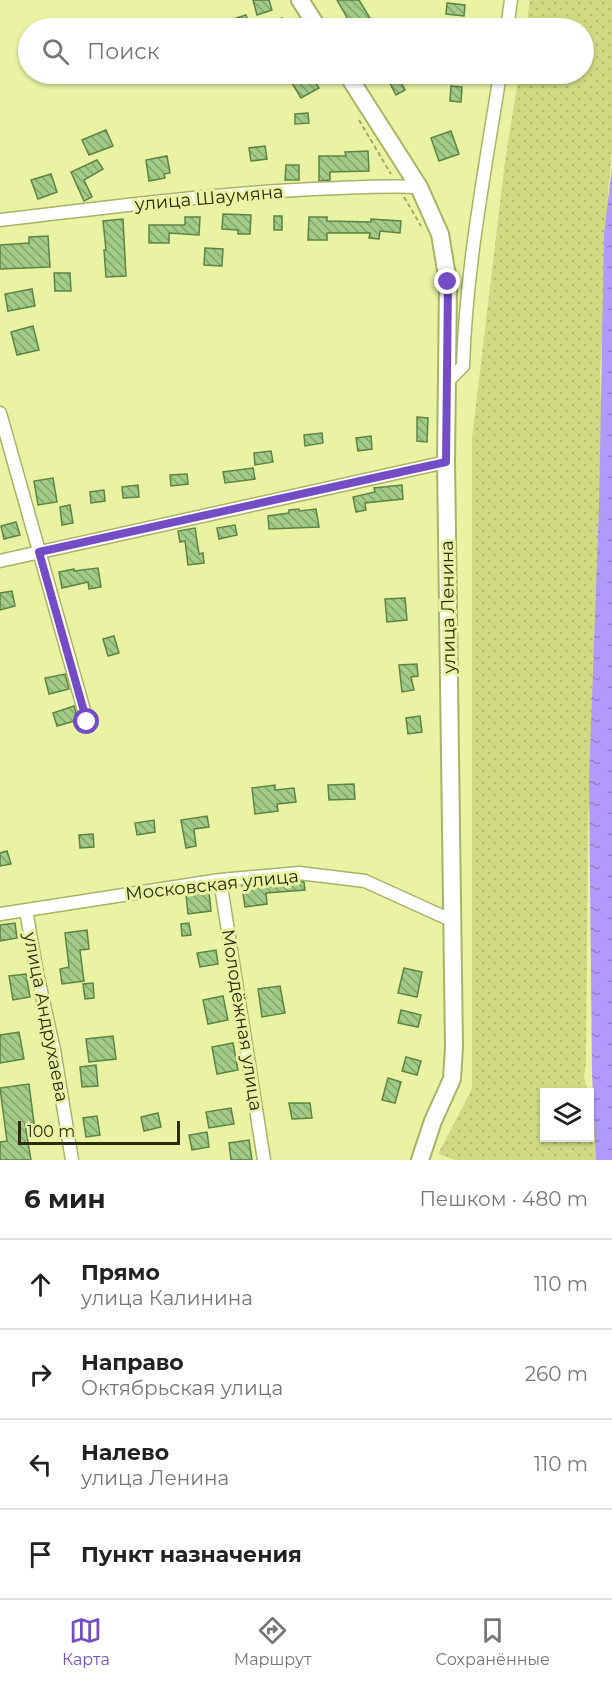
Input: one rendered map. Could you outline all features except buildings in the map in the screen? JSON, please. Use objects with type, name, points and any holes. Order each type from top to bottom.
[{"type":"street","points":[[300,0],[312,18]]},
{"type":"street","points":[[508,18],[511,0]]},
{"type":"street","name":"улица Ленина","points":[[346,84],[418,187],[440,234],[448,282],[446,462],[454,1047],[452,1079],[433,1120],[420,1160]]},
{"type":"street","points":[[448,381],[463,366],[464,325],[476,224],[498,84]]},
{"type":"street","name":"улица Шаумяна","points":[[0,220],[232,195],[397,186],[418,187]]},
{"type":"street","points":[[0,413],[87,722]]},
{"type":"street","points":[[0,561],[446,462]]},
{"type":"street","name":"Московская улица","points":[[0,914],[220,880],[299,873],[365,880],[453,921]]},
{"type":"street","name":"Молодёжная улица","points":[[220,880],[264,1160]]},
{"type":"street","name":"улица Андрухаева","points":[[26,910],[54,1050],[72,1160]]},
{"type":"path","points":[[355,114],[421,226]]},
{"type":"green space","points":[[530,0],[612,0],[612,150],[600,372],[603,484],[588,826],[584,1077],[588,1088],[540,1088],[540,1142],[594,1142],[594,1109],[598,1160],[455,1160],[438,1154],[472,1089],[472,438],[505,161],[517,84],[594,84],[594,18],[527,18]]},
{"type":"water","points":[[612,167],[612,1160],[596,1160],[592,1074],[589,781],[599,508],[604,234]]},
{"type":"route","points":[[87,722],[39,552],[446,462],[448,282]]}]
